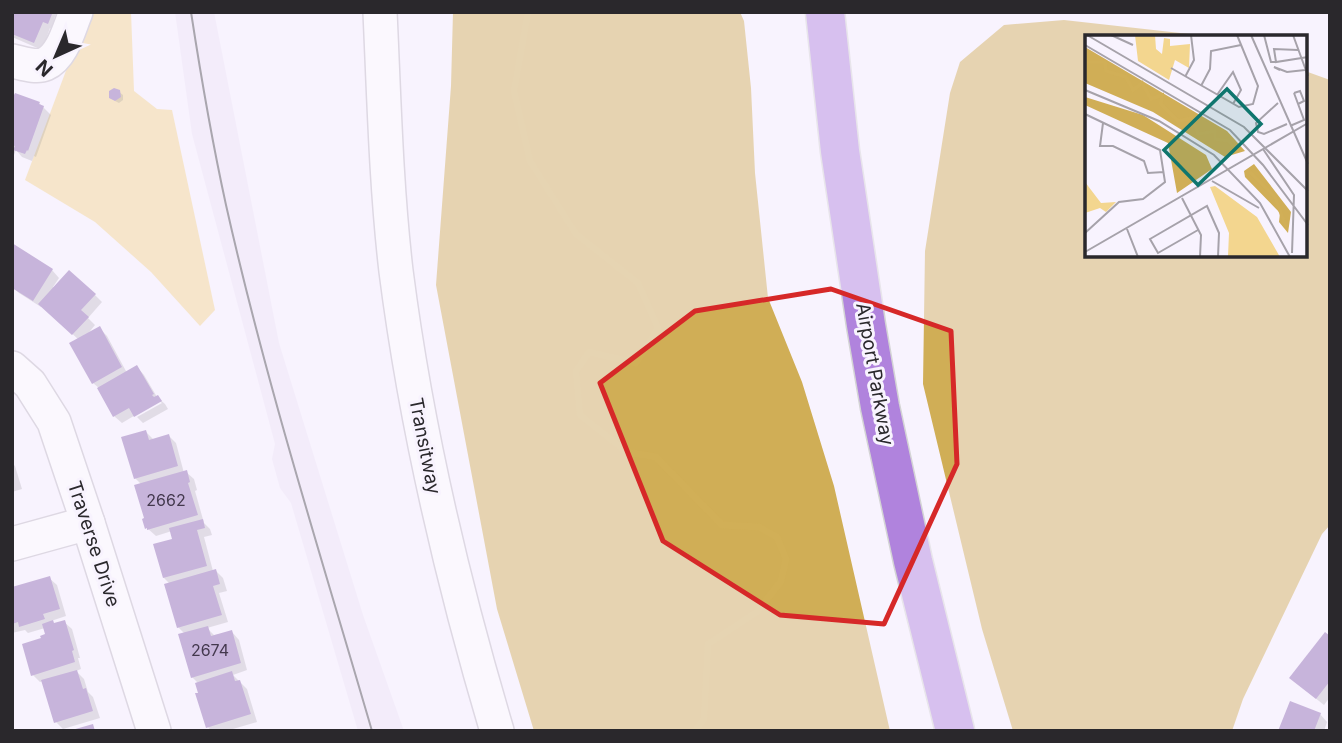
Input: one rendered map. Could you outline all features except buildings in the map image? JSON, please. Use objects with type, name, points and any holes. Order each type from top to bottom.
[{"type":"highway","name":"Airport Parkway","points":[[825,12],[840,151],[880,407],[913,561],[955,731]]},
{"type":"street","points":[[12,61],[26,65],[44,64],[58,53],[76,12]]},
{"type":"street","name":"Transitway","points":[[380,12],[396,269],[419,419],[445,536],[497,731]]},
{"type":"street","name":"Transitway","points":[[387,156],[401,12]]},
{"type":"street","name":"Traverse Drive","points":[[12,368],[30,384],[54,422],[154,731]]},
{"type":"street","points":[[12,544],[88,523]]},
{"type":"highlighted area","points":[[831,289],[951,331],[957,464],[884,624],[780,615],[663,541],[600,383],[695,311]]},
{"type":"shaded area","points":[[88,12],[131,12],[134,91],[157,109],[172,110],[215,310],[200,326],[151,272],[95,222],[25,180]]},
{"type":"shaded area","points":[[175,12],[214,12],[279,343],[363,615],[404,731],[358,731],[291,503],[280,488],[272,459],[275,444],[192,134]]},
{"type":"shaded area","points":[[453,12],[740,12],[744,21],[751,88],[755,173],[768,298],[802,382],[834,486],[890,731],[534,731],[497,609],[436,285],[451,86]]},
{"type":"shaded area","points":[[1064,20],[1198,35],[1085,35],[1085,257],[1307,257],[1307,72],[1330,80],[1330,525],[1322,534],[1243,699],[1232,731],[1013,731],[982,629],[923,384],[925,251],[950,93],[960,62],[1004,25]]},
{"type":"waterway","points":[[528,12],[514,91],[530,161],[576,234],[638,283],[658,328],[636,363],[589,352],[576,371],[580,415],[627,452],[656,457],[722,525],[759,527],[777,537],[786,559],[781,581],[757,612],[708,644],[704,719],[695,731]]},
{"type":"tram line","points":[[191,12],[216,157],[242,272],[295,469],[372,731]]}]
